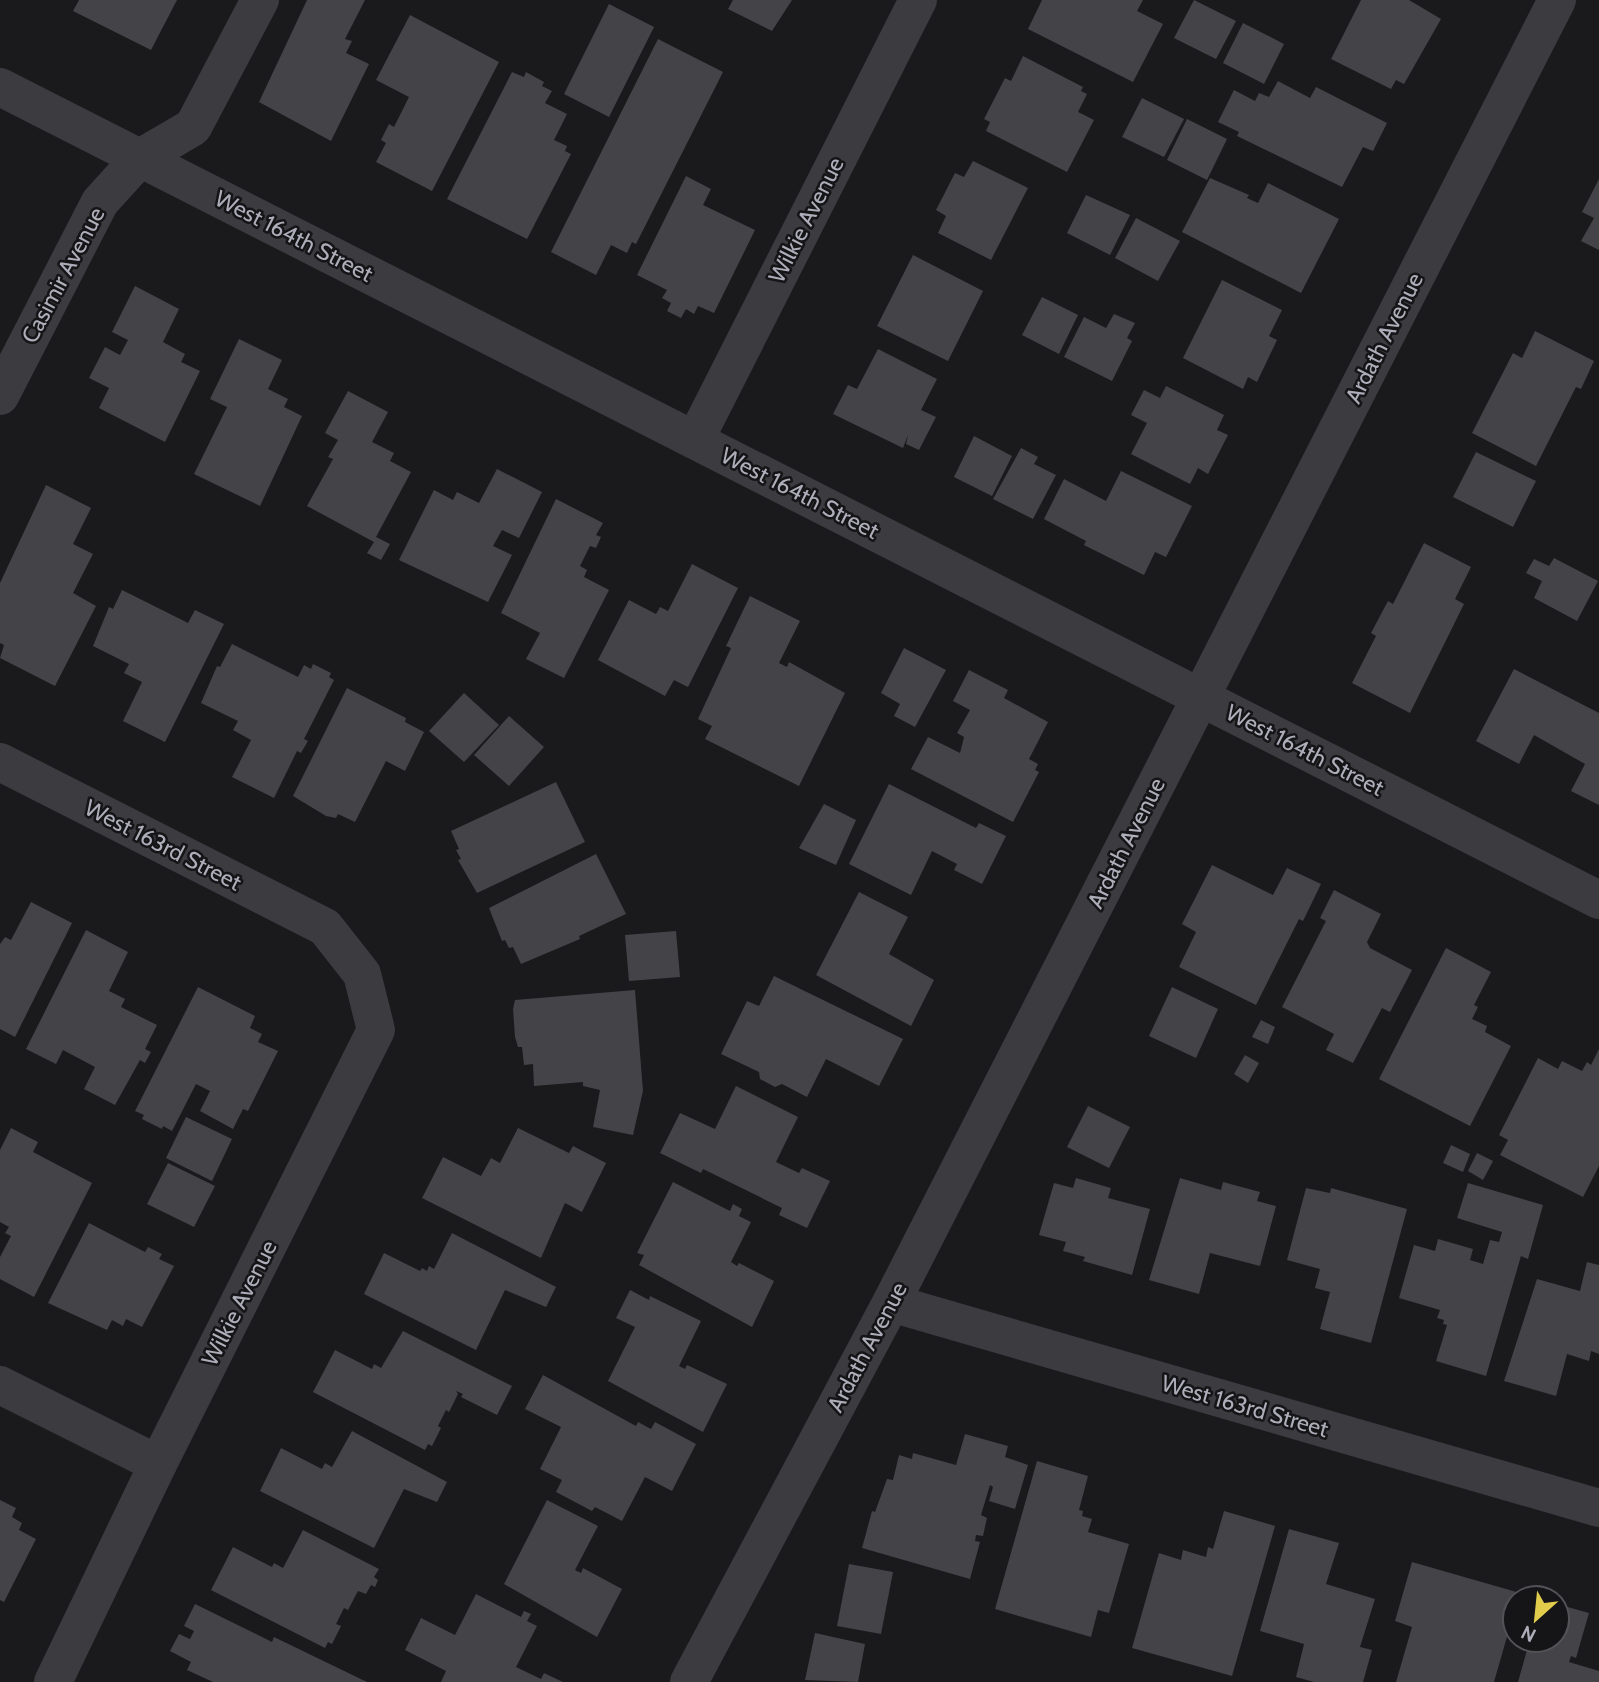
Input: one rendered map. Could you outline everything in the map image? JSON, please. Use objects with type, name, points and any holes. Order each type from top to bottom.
[{"type":"street","name":"Casimir Avenue","points":[[0,396],[100,202],[140,158],[193,127],[260,0]]},
{"type":"street","name":"Wilkie Avenue","points":[[695,440],[918,0]]},
{"type":"street","name":"Ardath Avenue","points":[[689,1682],[891,1303],[1557,0]]},
{"type":"street","name":"West 164th Street","points":[[0,87],[1599,900]]},
{"type":"street","name":"West 163rd Street","points":[[0,762],[325,927]]},
{"type":"street","name":"Wilkie Avenue","points":[[53,1682],[158,1464],[376,1030],[362,974],[325,927]]},
{"type":"street","name":"West 163rd Street","points":[[891,1303],[1599,1508]]},
{"type":"street","points":[[0,1385],[158,1464]]},
{"type":"building","points":[[79,0],[177,0],[151,50],[73,11]]},
{"type":"building","points":[[307,0],[365,0],[345,39],[352,41],[346,53],[369,64],[331,141],[259,102]]},
{"type":"building","points":[[733,0],[792,0],[772,31],[728,9]]},
{"type":"building","points":[[1042,0],[1143,0],[1137,11],[1163,24],[1133,82],[1028,29]]},
{"type":"building","points":[[1194,0],[1236,21],[1216,59],[1174,38]]},
{"type":"building","points":[[1361,0],[1409,0],[1441,19],[1404,84],[1396,80],[1391,89],[1331,59]]},
{"type":"building","points":[[609,4],[654,27],[609,117],[564,94]]},
{"type":"building","points":[[410,15],[499,62],[432,191],[376,162],[386,143],[381,140],[389,124],[394,127],[409,97],[376,80]]},
{"type":"building","points":[[1243,23],[1284,44],[1264,84],[1223,63]]},
{"type":"building","points":[[658,39],[723,72],[636,244],[632,242],[627,253],[611,245],[596,275],[551,252]]},
{"type":"building","points":[[1023,56],[1083,87],[1081,91],[1087,94],[1078,112],[1094,120],[1067,172],[986,131],[990,122],[984,119],[1005,78],[1011,81]]},
{"type":"building","points":[[512,72],[524,77],[526,72],[544,82],[542,86],[552,91],[545,103],[567,114],[554,140],[567,146],[565,151],[571,154],[527,239],[447,199]]},
{"type":"building","points":[[1278,81],[1310,98],[1316,87],[1387,123],[1373,151],[1363,147],[1342,187],[1237,136],[1239,132],[1218,122],[1234,90],[1255,101],[1259,93],[1269,97]]},
{"type":"building","points":[[1142,98],[1184,119],[1164,157],[1122,137]]},
{"type":"building","points":[[1187,119],[1227,139],[1207,180],[1167,160]]},
{"type":"building","points":[[973,161],[1028,188],[991,260],[938,233],[946,216],[936,210],[955,173],[964,177]]},
{"type":"building","points":[[686,176],[711,189],[703,205],[755,230],[714,313],[698,306],[694,314],[686,309],[681,318],[667,311],[671,303],[662,298],[667,290],[637,275]]},
{"type":"building","points":[[1210,178],[1249,195],[1247,198],[1258,203],[1268,183],[1339,219],[1301,293],[1182,232]]},
{"type":"building","points":[[1599,179],[1599,250],[1581,241],[1594,218],[1582,212]]},
{"type":"building","points":[[1086,195],[1130,215],[1110,255],[1067,233]]},
{"type":"building","points":[[1136,218],[1180,241],[1158,281],[1115,258]]},
{"type":"building","points":[[913,255],[983,291],[948,361],[877,326]]},
{"type":"building","points":[[1222,280],[1282,310],[1269,336],[1277,340],[1257,382],[1248,377],[1243,389],[1183,358]]},
{"type":"building","points":[[135,286],[179,309],[163,342],[185,354],[181,362],[200,371],[165,442],[99,408],[109,388],[89,378],[105,347],[120,355],[128,340],[112,332]]},
{"type":"building","points":[[1042,297],[1078,315],[1059,354],[1022,335]]},
{"type":"building","points":[[1114,314],[1135,323],[1127,338],[1132,341],[1112,381],[1064,357],[1084,317],[1106,328]]},
{"type":"building","points":[[1535,331],[1594,361],[1581,389],[1576,387],[1536,466],[1472,433],[1513,353],[1522,358]]},
{"type":"building","points":[[239,339],[282,360],[268,389],[288,399],[284,407],[302,416],[260,506],[194,474],[227,407],[210,399]]},
{"type":"building","points":[[878,349],[937,379],[921,410],[936,417],[919,450],[906,444],[908,435],[903,448],[833,414],[848,385],[857,389]]},
{"type":"building","points":[[1166,386],[1224,415],[1217,430],[1228,435],[1208,474],[1198,468],[1190,484],[1131,454],[1147,423],[1131,415],[1144,390],[1160,398]]},
{"type":"building","points":[[348,391],[388,412],[372,442],[394,453],[390,461],[411,472],[376,537],[390,544],[381,560],[367,553],[374,542],[307,506],[333,459],[328,457],[338,440],[325,433]]},
{"type":"building","points":[[974,436],[1012,456],[992,496],[954,477]]},
{"type":"building","points":[[1021,448],[1038,457],[1034,464],[1056,475],[1033,519],[993,499]]},
{"type":"building","points":[[1476,452],[1536,481],[1513,527],[1453,497]]},
{"type":"building","points":[[497,469],[542,492],[519,538],[502,530],[493,546],[512,555],[488,602],[399,560],[434,490],[453,500],[457,492],[479,503]]},
{"type":"building","points":[[1121,471],[1192,506],[1166,557],[1155,552],[1144,575],[1084,545],[1086,541],[1044,519],[1064,479],[1106,501]]},
{"type":"building","points":[[46,485],[91,508],[73,544],[93,554],[73,593],[96,606],[55,686],[0,658],[4,645],[0,643],[0,583]]},
{"type":"building","points":[[556,499],[603,523],[596,535],[601,537],[596,548],[590,546],[580,566],[587,570],[584,577],[609,590],[564,678],[526,659],[540,633],[501,613]]},
{"type":"building","points":[[1424,543],[1471,567],[1455,599],[1464,604],[1410,713],[1352,683],[1376,636],[1371,633],[1388,601],[1393,604]]},
{"type":"building","points":[[1554,558],[1598,581],[1577,621],[1534,598],[1542,581],[1526,573],[1534,559],[1549,566]]},
{"type":"building","points":[[692,564],[738,588],[688,687],[674,680],[665,696],[598,660],[629,600],[656,614],[660,607],[668,611]]},
{"type":"building","points":[[122,590],[188,623],[195,610],[224,624],[165,742],[123,721],[142,682],[124,673],[129,664],[93,646],[109,607],[113,609]]},
{"type":"building","points":[[750,596],[800,621],[779,663],[787,667],[789,662],[845,693],[799,786],[705,739],[712,726],[698,719],[731,648],[726,646]]},
{"type":"building","points":[[232,644],[298,677],[304,665],[311,669],[313,664],[331,673],[329,677],[334,680],[304,739],[308,741],[301,753],[297,751],[274,798],[232,777],[251,740],[233,730],[238,721],[201,703],[217,666],[220,667]]},
{"type":"building","points":[[904,648],[946,670],[915,727],[894,716],[900,704],[881,693]]},
{"type":"building","points":[[1514,669],[1599,713],[1599,805],[1571,791],[1585,764],[1534,735],[1519,764],[1476,741]]},
{"type":"building","points":[[969,670],[1008,690],[1004,698],[1048,722],[1029,759],[1038,764],[1035,770],[1039,772],[1013,822],[911,769],[928,737],[960,753],[964,737],[957,733],[970,710],[953,701]]},
{"type":"building","points":[[347,688],[406,718],[405,722],[424,732],[405,771],[386,761],[355,822],[338,814],[336,818],[326,816],[293,796]]},
{"type":"building","points":[[464,693],[499,725],[464,762],[429,731]]},
{"type":"building","points":[[509,716],[544,747],[509,786],[474,755]]},
{"type":"building","points":[[556,782],[585,842],[477,893],[458,860],[461,859],[456,850],[459,849],[451,831]]},
{"type":"building","points":[[889,784],[976,828],[979,823],[1006,836],[982,884],[954,870],[957,864],[932,851],[911,895],[849,864]]},
{"type":"building","points":[[824,804],[856,820],[836,865],[799,848]]},
{"type":"building","points":[[596,854],[626,914],[579,936],[580,939],[521,964],[513,947],[509,948],[505,940],[502,941],[489,908]]},
{"type":"building","points":[[1212,865],[1273,895],[1287,868],[1321,884],[1303,921],[1299,919],[1256,1005],[1179,967],[1196,932],[1182,924]]},
{"type":"building","points":[[1334,890],[1381,914],[1367,942],[1370,948],[1412,970],[1390,1012],[1382,1008],[1353,1063],[1326,1050],[1334,1034],[1282,1007],[1326,921],[1320,918]]},
{"type":"building","points":[[859,892],[908,917],[889,954],[934,980],[911,1026],[816,975]]},
{"type":"building","points":[[31,902],[72,923],[15,1037],[0,1029],[0,944],[5,937],[11,940]]},
{"type":"building","points":[[86,930],[128,952],[109,991],[125,999],[121,1007],[157,1025],[145,1049],[151,1052],[145,1063],[140,1060],[115,1105],[84,1089],[95,1067],[63,1050],[56,1064],[26,1049]]},
{"type":"building","points":[[676,931],[680,977],[629,981],[625,935]]},
{"type":"building","points":[[1446,948],[1491,972],[1474,1005],[1478,1007],[1472,1019],[1487,1026],[1485,1032],[1511,1046],[1470,1126],[1379,1079]]},
{"type":"building","points":[[774,976],[903,1039],[879,1086],[826,1059],[807,1097],[782,1084],[775,1087],[760,1079],[759,1072],[721,1054],[747,1001],[759,1006]]},
{"type":"building","points":[[198,987],[255,1016],[250,1028],[262,1034],[258,1042],[278,1051],[248,1111],[243,1109],[233,1129],[200,1111],[210,1091],[196,1084],[172,1131],[163,1126],[162,1129],[142,1119],[144,1115],[135,1111]]},
{"type":"building","points":[[1172,987],[1218,1009],[1196,1058],[1149,1036]]},
{"type":"building","points":[[635,990],[643,1091],[633,1135],[593,1127],[600,1090],[583,1086],[583,1082],[534,1086],[533,1064],[524,1065],[522,1047],[518,1047],[515,1037],[513,1009],[515,1000]]},
{"type":"building","points":[[1261,1020],[1275,1027],[1268,1044],[1252,1037]]},
{"type":"building","points":[[1599,1049],[1599,1166],[1583,1197],[1500,1155],[1508,1140],[1499,1135],[1538,1058],[1558,1069],[1562,1061],[1582,1071],[1587,1062],[1591,1065]]},
{"type":"building","points":[[1245,1055],[1259,1063],[1248,1083],[1234,1074]]},
{"type":"building","points":[[736,1086],[798,1117],[776,1162],[799,1173],[802,1168],[830,1181],[807,1228],[779,1215],[782,1208],[703,1169],[701,1173],[660,1153],[680,1113],[715,1129]]},
{"type":"building","points":[[1088,1106],[1130,1127],[1109,1168],[1067,1147]]},
{"type":"building","points":[[186,1117],[232,1139],[212,1181],[166,1158]]},
{"type":"building","points":[[11,1128],[38,1142],[33,1152],[92,1183],[34,1297],[0,1279],[0,1257],[11,1236],[5,1233],[9,1227],[0,1222],[0,1150]]},
{"type":"building","points":[[518,1128],[569,1153],[573,1146],[606,1163],[582,1212],[565,1203],[541,1258],[422,1198],[443,1157],[481,1176],[491,1158],[500,1163]]},
{"type":"building","points":[[1451,1145],[1470,1154],[1463,1172],[1443,1163]]},
{"type":"building","points":[[1477,1153],[1493,1161],[1483,1180],[1468,1171]]},
{"type":"building","points":[[168,1163],[215,1186],[194,1227],[147,1204]]},
{"type":"building","points":[[1076,1178],[1111,1188],[1108,1198],[1150,1209],[1132,1275],[1083,1261],[1085,1257],[1063,1251],[1066,1242],[1039,1235],[1054,1183],[1073,1188]]},
{"type":"building","points":[[1180,1178],[1221,1190],[1223,1182],[1260,1192],[1257,1201],[1276,1206],[1260,1266],[1210,1253],[1199,1294],[1149,1280]]},
{"type":"building","points":[[673,1182],[730,1211],[733,1204],[742,1209],[739,1216],[751,1222],[731,1262],[737,1266],[739,1263],[774,1281],[752,1327],[639,1265],[644,1255],[637,1253]]},
{"type":"building","points":[[1468,1183],[1543,1205],[1528,1259],[1521,1256],[1486,1376],[1436,1361],[1447,1325],[1443,1324],[1444,1320],[1437,1318],[1440,1310],[1399,1298],[1414,1245],[1435,1251],[1438,1239],[1473,1249],[1470,1260],[1483,1264],[1490,1240],[1499,1242],[1502,1232],[1457,1218]]},
{"type":"building","points":[[1306,1188],[1330,1193],[1331,1188],[1407,1209],[1371,1343],[1320,1329],[1330,1292],[1315,1288],[1320,1269],[1287,1260]]},
{"type":"building","points":[[89,1223],[145,1252],[148,1247],[162,1254],[159,1259],[174,1266],[142,1327],[126,1319],[123,1326],[112,1320],[107,1330],[48,1303]]},
{"type":"building","points":[[452,1233],[556,1287],[546,1307],[505,1290],[476,1350],[364,1294],[384,1253],[420,1271],[422,1268],[427,1271],[429,1266],[434,1269]]},
{"type":"building","points":[[1587,1262],[1599,1265],[1599,1354],[1591,1351],[1589,1361],[1567,1354],[1556,1396],[1504,1381],[1537,1279],[1580,1291]]},
{"type":"building","points":[[630,1290],[649,1300],[650,1296],[701,1321],[679,1366],[685,1369],[687,1365],[727,1384],[703,1432],[608,1381],[635,1327],[616,1318]]},
{"type":"building","points":[[403,1331],[512,1386],[497,1415],[461,1397],[463,1394],[456,1391],[458,1394],[438,1426],[441,1428],[432,1446],[428,1444],[425,1450],[313,1392],[335,1350],[372,1369],[374,1364],[381,1368]]},
{"type":"building","points":[[543,1375],[636,1426],[638,1422],[651,1429],[655,1422],[696,1444],[672,1491],[645,1477],[622,1521],[595,1507],[592,1511],[556,1492],[562,1480],[540,1469],[561,1427],[525,1409]]},
{"type":"building","points":[[352,1431],[447,1482],[437,1502],[404,1489],[374,1548],[260,1491],[281,1448],[322,1469],[325,1463],[332,1467]]},
{"type":"building","points":[[965,1434],[1008,1446],[1005,1457],[1028,1465],[1015,1509],[989,1501],[993,1487],[990,1485],[981,1515],[987,1518],[983,1536],[976,1535],[975,1541],[980,1542],[970,1579],[862,1548],[872,1511],[875,1512],[887,1479],[893,1480],[899,1455],[912,1459],[913,1453],[956,1465]]},
{"type":"building","points":[[1037,1461],[1088,1476],[1079,1510],[1083,1511],[1082,1516],[1092,1519],[1088,1532],[1129,1544],[1109,1613],[1098,1610],[1091,1637],[995,1609]]},
{"type":"building","points":[[0,1500],[16,1508],[12,1517],[22,1523],[19,1530],[36,1539],[4,1602],[0,1600]]},
{"type":"building","points":[[547,1500],[598,1526],[575,1570],[581,1573],[583,1568],[622,1589],[597,1637],[504,1584]]},
{"type":"building","points":[[1224,1511],[1275,1526],[1232,1676],[1132,1648],[1159,1553],[1181,1560],[1183,1550],[1206,1557],[1208,1547],[1213,1549]]},
{"type":"building","points":[[1289,1529],[1339,1543],[1326,1584],[1375,1599],[1360,1647],[1372,1650],[1363,1682],[1314,1682],[1296,1677],[1304,1644],[1260,1631]]},
{"type":"building","points":[[303,1530],[379,1569],[374,1577],[378,1580],[375,1587],[371,1585],[366,1594],[358,1591],[348,1610],[344,1608],[336,1624],[341,1626],[332,1644],[328,1642],[325,1648],[211,1590],[233,1547],[272,1567],[274,1563],[283,1568]]},
{"type":"building","points":[[1412,1562],[1501,1588],[1502,1654],[1494,1682],[1396,1682],[1412,1627],[1395,1621]]},
{"type":"building","points":[[849,1564],[893,1572],[881,1634],[837,1626]]},
{"type":"building","points":[[476,1594],[521,1617],[524,1611],[531,1614],[527,1621],[537,1626],[516,1667],[541,1679],[544,1673],[563,1682],[441,1682],[446,1671],[405,1650],[421,1618],[455,1635]]},
{"type":"building","points":[[195,1604],[272,1642],[274,1637],[367,1682],[213,1682],[187,1670],[191,1662],[170,1651],[179,1634],[190,1639],[194,1631],[184,1626]]},
{"type":"building","points":[[1571,1608],[1589,1613],[1576,1658],[1571,1656],[1569,1662],[1599,1671],[1599,1682],[1518,1682],[1526,1654],[1571,1654]]},
{"type":"building","points":[[815,1633],[865,1644],[858,1682],[805,1680]]}]
